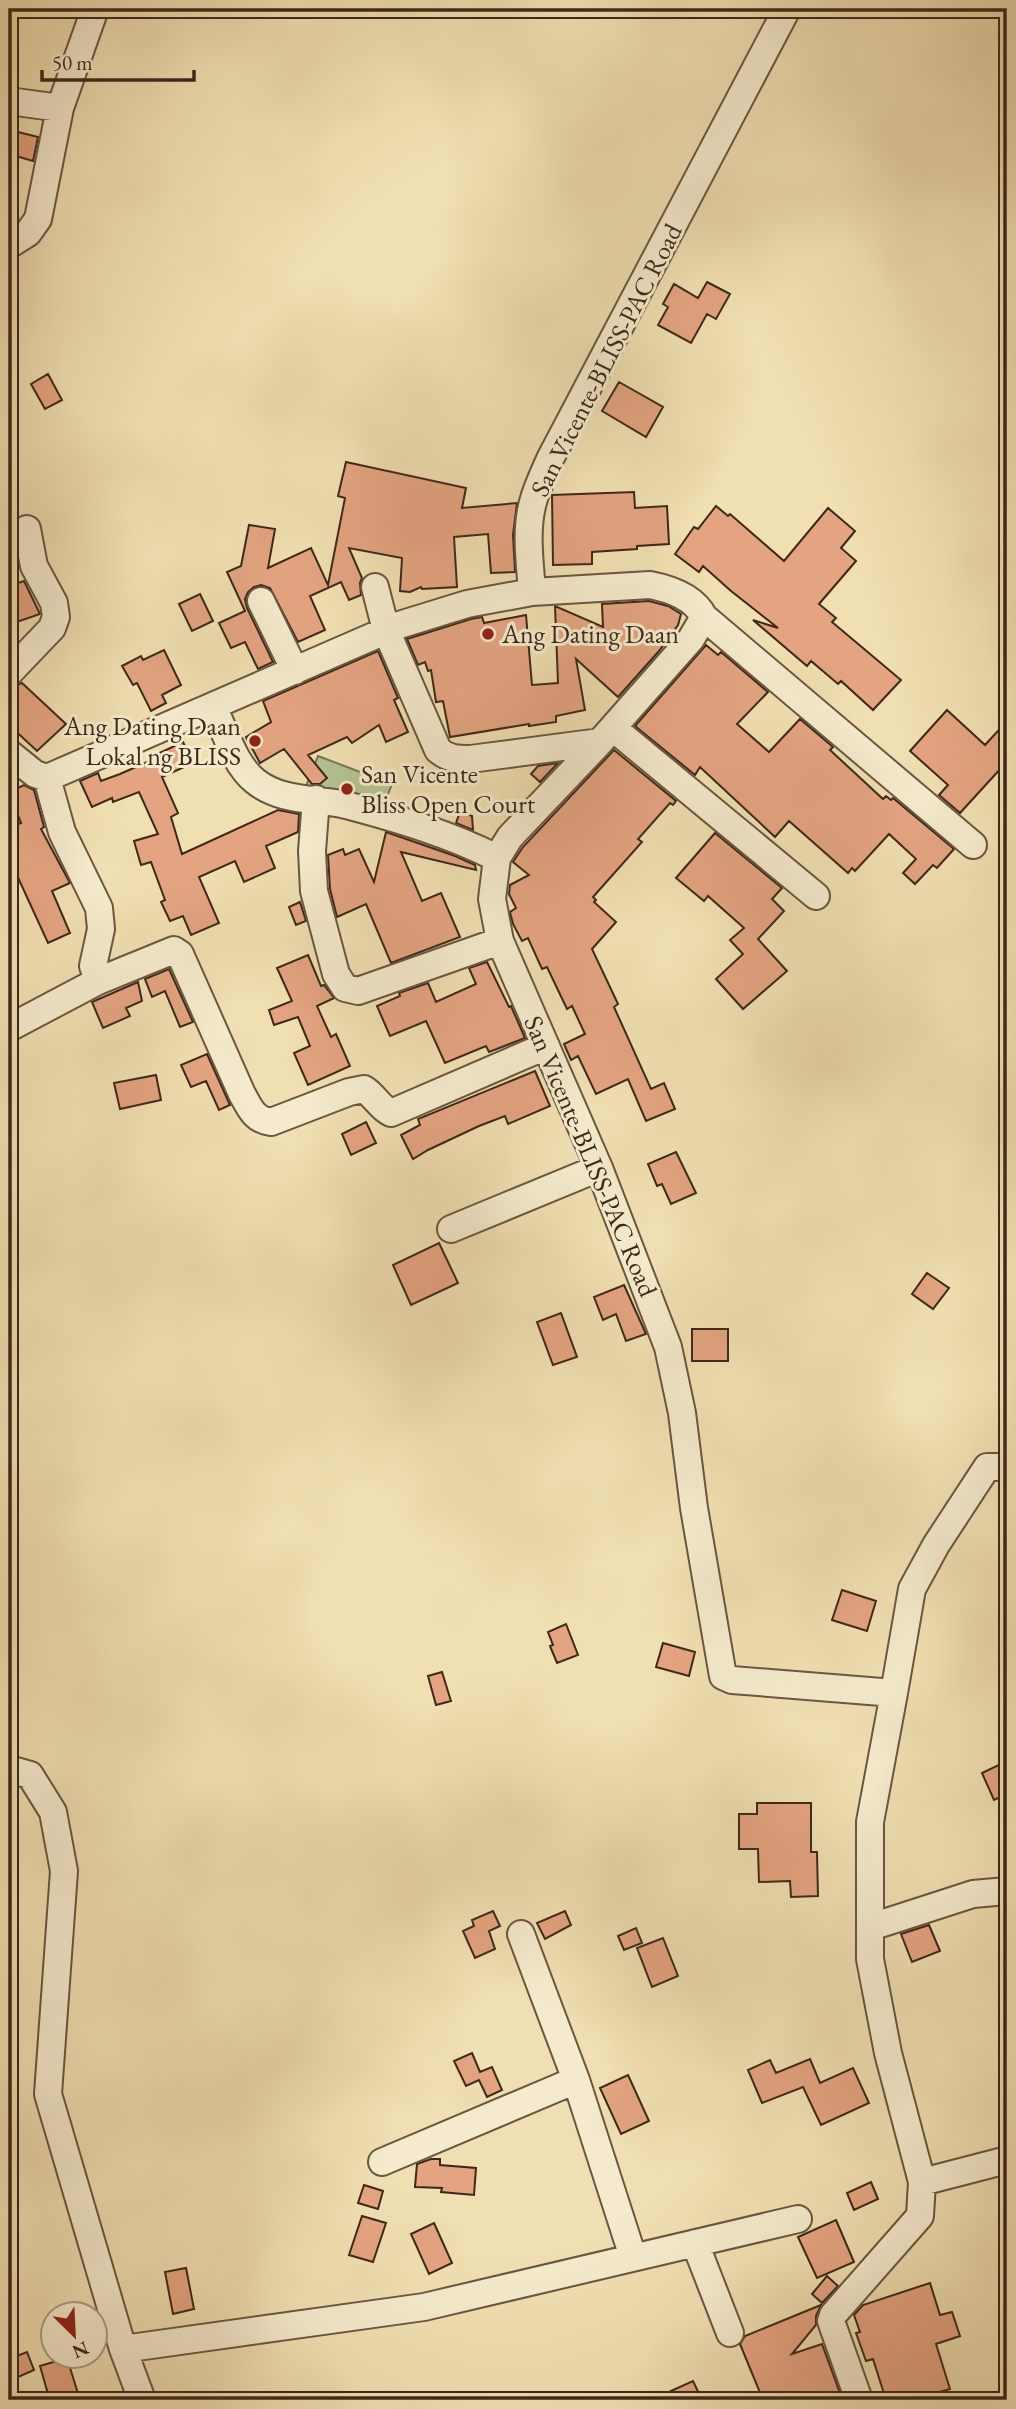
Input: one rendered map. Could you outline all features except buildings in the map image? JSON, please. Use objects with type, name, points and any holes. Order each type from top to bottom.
[{"type":"street","points":[[9,245],[28,233],[38,219],[60,108],[95,9]]},
{"type":"street","name":"San Vicente-BLISS-PAC Road","points":[[532,592],[528,540],[530,520],[533,503],[550,459],[788,9]]},
{"type":"street","points":[[9,101],[60,108]]},
{"type":"street","points":[[9,673],[52,628],[56,617],[54,603],[34,566],[27,529]]},
{"type":"street","points":[[9,753],[35,774],[47,778],[386,630],[440,611],[532,592],[650,585],[668,588],[687,598],[701,610],[704,617],[973,845]]},
{"type":"street","points":[[375,587],[386,630],[438,750],[446,756],[456,760],[470,759],[607,735],[816,896]]},
{"type":"street","points":[[261,601],[295,671]]},
{"type":"street","name":"San Vicente-BLISS-PAC Road","points":[[704,617],[691,639],[607,735],[510,837],[497,858],[492,898],[499,941],[598,1168],[668,1347],[682,1413],[694,1508],[723,1675],[732,1680],[894,1693]]},
{"type":"street","points":[[214,707],[240,763],[254,781],[281,796],[316,799],[379,814],[464,842],[497,858]]},
{"type":"street","points":[[47,778],[62,832],[99,908],[101,929],[93,966],[98,981]]},
{"type":"street","points":[[316,799],[312,851],[314,891],[335,974],[345,988],[358,991],[499,941]]},
{"type":"street","points":[[9,1028],[98,981],[174,950],[180,954],[254,1116],[271,1122],[349,1092],[364,1089],[373,1094],[385,1110],[391,1113],[546,1046]]},
{"type":"street","points":[[451,1229],[598,1168]]},
{"type":"street","points":[[859,2400],[831,2321],[833,2315],[920,2216],[922,2182],[888,2053],[870,1959],[870,1822],[912,1589],[978,1478],[987,1467],[1007,1467]]},
{"type":"street","points":[[9,1769],[30,1776],[53,1812],[64,1871],[48,2094],[123,2349],[142,2400]]},
{"type":"street","points":[[871,1927],[973,1894],[1007,1891]]},
{"type":"street","points":[[521,1934],[576,2080],[633,2257]]},
{"type":"street","points":[[382,2162],[576,2080]]},
{"type":"street","points":[[922,2182],[1007,2160]]},
{"type":"street","points":[[123,2349],[424,2306],[798,2219]]},
{"type":"street","points":[[695,2243],[730,2333]]},
{"type":"green space","name":"San Vicente Bliss Open Court","points":[[318,756],[392,784],[377,822],[303,794]]},
{"type":"place","name":"Ang Dating Daan","points":[[488,634]]},
{"type":"place","name":"Ang Dating Daan Lokal ng BLISS","points":[[255,741]]},
{"type":"place","name":"San Vicente Bliss Open Court","points":[[347,789]]}]
